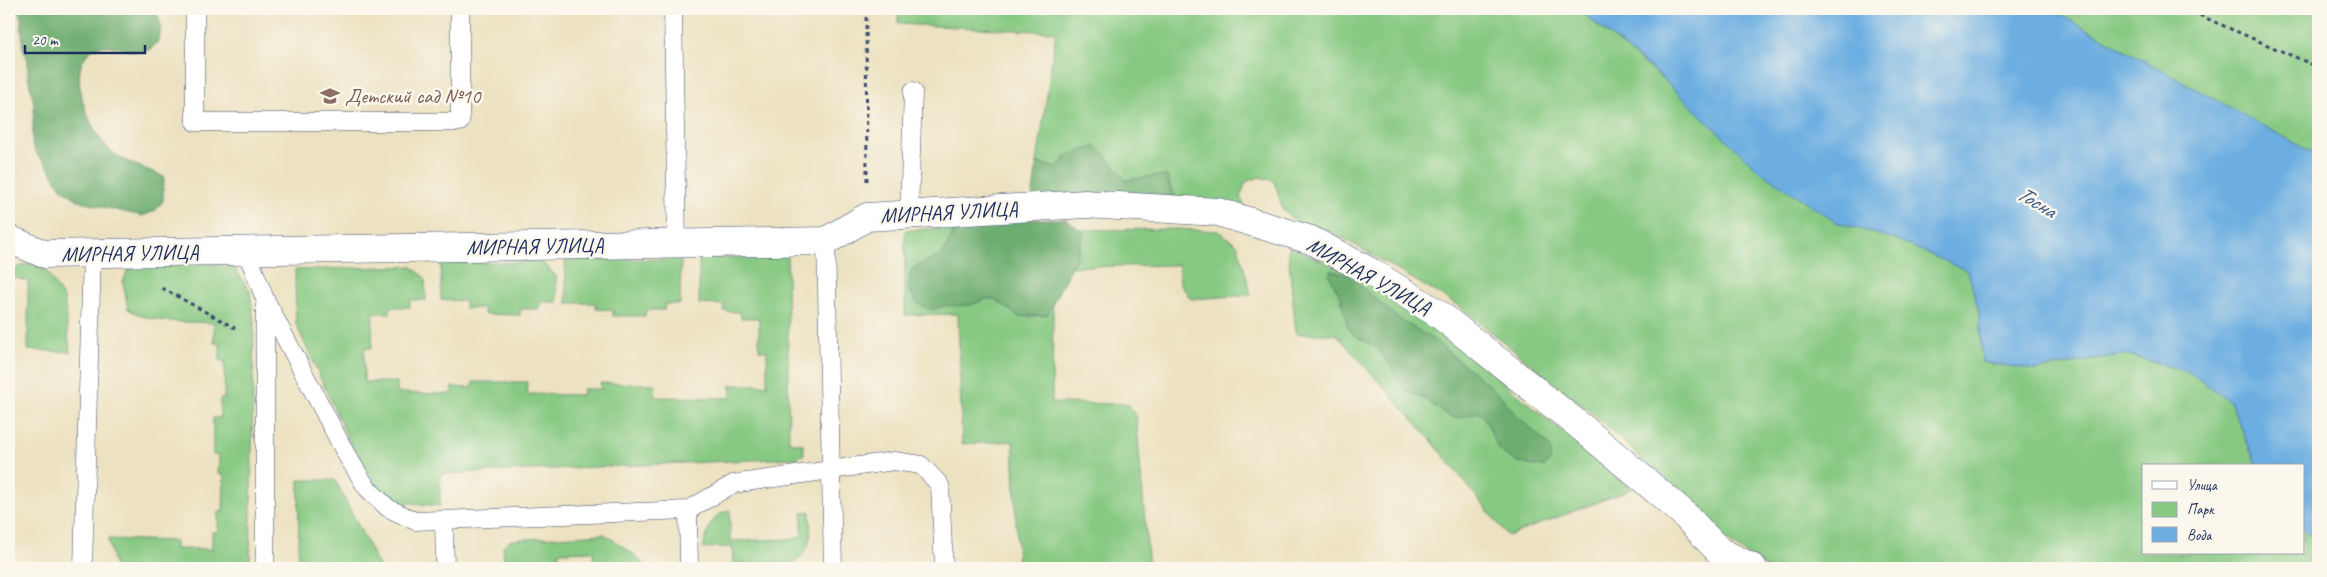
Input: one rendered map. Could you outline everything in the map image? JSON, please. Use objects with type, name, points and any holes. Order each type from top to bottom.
[{"type":"street","name":"МИРНАЯ УЛИЦА","points":[[9,240],[44,254],[826,241],[867,217],[1085,204],[1218,212],[1311,240],[1371,272],[1440,315],[1682,512],[1719,550],[1753,568]]},
{"type":"lane","points":[[195,9],[195,122],[460,122],[460,9]]},
{"type":"lane","points":[[673,9],[677,244]]},
{"type":"lane","points":[[909,214],[913,92]]},
{"type":"lane","points":[[826,241],[833,568]]},
{"type":"lane","points":[[246,250],[265,299],[324,416],[367,488],[388,508],[415,522],[688,510],[733,484],[894,461],[921,465],[940,485],[944,568]]},
{"type":"lane","points":[[83,568],[92,253]]},
{"type":"lane","points":[[265,299],[265,568]]},
{"type":"lane","points":[[688,510],[689,568]]},
{"type":"lane","points":[[444,522],[445,568]]},
{"type":"path","points":[[866,9],[867,217]]},
{"type":"path","points":[[2185,9],[2318,67]]},
{"type":"path","points":[[154,284],[232,327],[265,336]]},
{"type":"green space","points":[[16,9],[154,9],[157,13],[161,28],[159,39],[153,47],[141,52],[112,46],[98,47],[87,55],[81,67],[79,82],[88,115],[103,143],[124,160],[164,177],[163,201],[155,211],[142,216],[81,202],[61,188],[47,165],[38,156],[32,144],[34,104],[28,76],[28,60],[23,48],[21,18]]},
{"type":"green space","points":[[898,9],[1578,9],[1836,222],[1897,240],[1968,271],[1979,312],[1982,362],[2036,370],[2126,354],[2189,372],[2230,401],[2256,464],[2142,464],[2142,554],[2304,554],[2304,531],[2318,539],[2318,568],[1767,568],[1727,541],[1604,423],[1459,306],[1336,234],[1294,220],[1283,210],[1274,181],[1260,177],[1246,182],[1240,197],[1247,210],[1182,203],[1172,192],[1167,176],[1125,180],[1116,170],[1057,168],[1037,163],[1056,32],[898,24]]},
{"type":"green space","points":[[2050,9],[2318,9],[2318,156]]},
{"type":"green space","points":[[1095,146],[1107,156],[1125,180],[1167,176],[1172,192],[1182,203],[1032,199],[1037,163],[1057,168],[1066,156]]},
{"type":"green space","points":[[1066,219],[1084,233],[1076,258],[1047,315],[1019,317],[995,299],[986,299],[971,305],[944,306],[931,310],[917,303],[908,289],[911,270],[942,253],[962,220]]},
{"type":"green space","points":[[1050,224],[1053,312],[1052,403],[1128,404],[1136,415],[1149,568],[1018,568],[1013,441],[962,444],[958,314],[905,315],[905,230]]},
{"type":"green space","points":[[1178,229],[1218,231],[1238,245],[1251,295],[1191,299],[1180,284],[1179,265],[1056,267],[1071,230]]},
{"type":"green space","points":[[1290,246],[1373,284],[1459,346],[1632,489],[1508,536],[1431,440],[1336,334],[1296,334],[1288,251]]},
{"type":"green space","points":[[787,256],[789,442],[803,444],[804,454],[797,458],[440,474],[440,506],[399,502],[383,494],[354,452],[296,324],[295,270],[411,266],[425,278],[426,300],[410,300],[410,307],[391,307],[390,313],[373,313],[372,348],[364,348],[364,382],[397,382],[397,393],[452,394],[452,387],[472,388],[473,382],[527,382],[527,394],[582,395],[583,389],[601,389],[600,383],[656,384],[655,397],[731,398],[731,385],[767,385],[767,351],[759,350],[759,318],[741,318],[740,312],[724,311],[724,305],[699,304],[699,258]]},
{"type":"green space","points":[[681,259],[680,304],[665,304],[664,310],[646,310],[645,316],[613,316],[613,310],[596,309],[595,303],[567,303],[565,260]]},
{"type":"green space","points":[[542,262],[556,276],[557,302],[540,302],[539,309],[520,309],[520,315],[484,314],[484,308],[465,308],[465,301],[441,300],[441,263]]},
{"type":"green space","points":[[29,263],[46,270],[64,299],[70,352],[28,350],[28,281],[10,277],[17,268]]},
{"type":"green space","points":[[205,263],[234,268],[250,291],[254,323],[250,568],[115,568],[108,539],[175,541],[175,549],[212,549],[212,532],[218,532],[218,512],[223,512],[224,475],[218,474],[219,455],[213,455],[213,418],[220,418],[220,399],[224,398],[225,361],[220,361],[220,343],[214,343],[214,323],[159,320],[138,314],[128,309],[123,282],[128,269]]},
{"type":"green space","points":[[1331,270],[1349,276],[1398,318],[1437,342],[1498,393],[1517,416],[1547,443],[1551,452],[1550,461],[1543,467],[1514,460],[1499,449],[1486,420],[1478,412],[1459,418],[1449,416],[1423,398],[1405,391],[1390,365],[1377,348],[1354,335],[1348,328],[1341,298],[1329,275]]},
{"type":"green space","points":[[299,480],[335,480],[380,568],[298,568]]},
{"type":"green space","points":[[730,510],[730,541],[793,539],[802,535],[802,513],[810,511],[810,533],[805,552],[794,563],[739,563],[739,568],[733,568],[732,547],[703,548],[708,529],[714,519],[723,512]]},
{"type":"green space","points":[[604,534],[634,554],[647,568],[594,568],[593,551],[559,552],[559,560],[527,561],[527,568],[505,568],[503,546],[511,540]]},
{"type":"water","name":"Тосна","points":[[1578,9],[2050,9],[2318,156],[2318,539],[2304,531],[2304,464],[2256,464],[2230,401],[2189,372],[2126,354],[2036,370],[1982,362],[1979,312],[1968,271],[1897,240],[1836,222],[1758,170],[1660,76]]},
{"type":"place","name":"Детский сад №10","points":[[330,96]]}]
